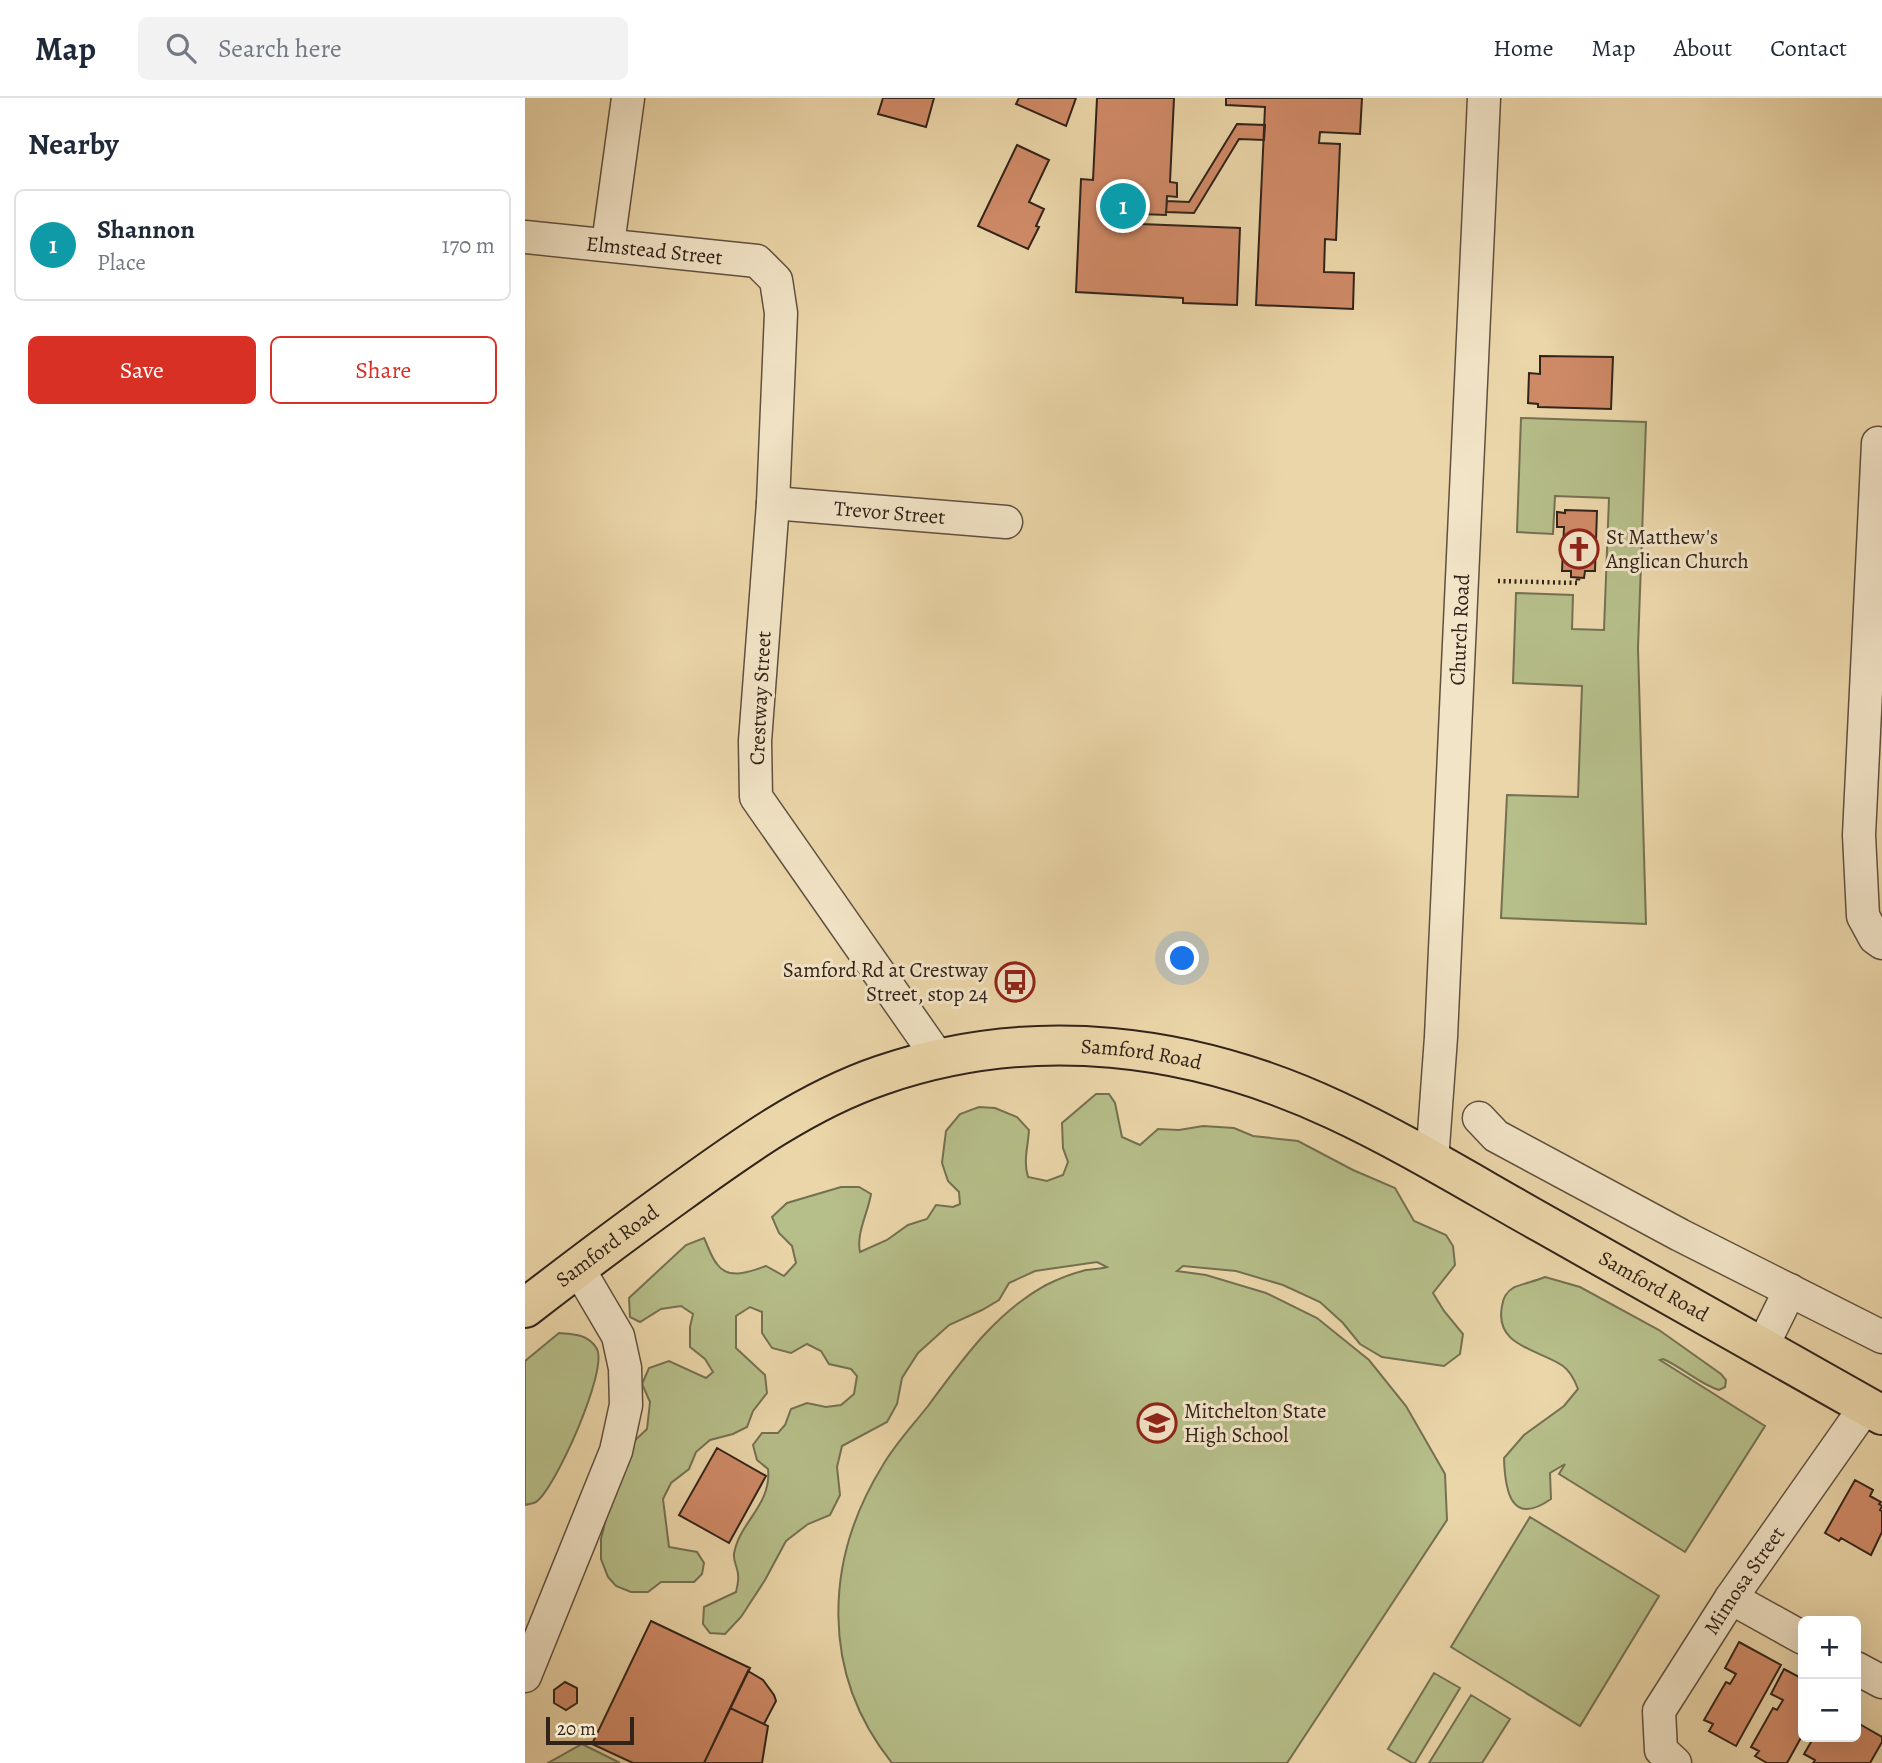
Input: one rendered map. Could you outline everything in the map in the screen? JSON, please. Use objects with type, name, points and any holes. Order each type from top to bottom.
[{"type":"main road","name":"Samford Road","points":[[525,1308],[710,1171],[803,1111],[841,1091],[880,1075],[976,1051],[1040,1045],[1114,1047],[1186,1058],[1220,1067],[1294,1092],[1335,1110],[1432,1161],[1874,1410]]},
{"type":"street","points":[[608,244],[628,98]]},
{"type":"street","name":"Church Road","points":[[1432,1161],[1441,1038],[1484,98]]},
{"type":"street","name":"Elmstead Street","points":[[525,237],[757,261],[776,280]]},
{"type":"street","name":"Crestway Street","points":[[776,280],[781,313],[773,503],[755,741],[756,797],[939,1059]]},
{"type":"street","points":[[1878,443],[1859,835],[1863,916],[1875,938],[1882,943]]},
{"type":"street","name":"Trevor Street","points":[[773,503],[1006,522]]},
{"type":"street","points":[[1479,1118],[1496,1136],[1680,1235],[1882,1337]]},
{"type":"street","points":[[525,1676],[616,1451],[626,1405],[625,1368],[618,1336],[578,1268]]},
{"type":"street","points":[[1762,1347],[1790,1290]]},
{"type":"street","name":"Mimosa Street","points":[[1675,1763],[1661,1750],[1659,1711],[1731,1598],[1874,1410]]},
{"type":"street","points":[[1731,1598],[1798,1635]]},
{"type":"street","points":[[1861,1671],[1882,1682]]},
{"type":"path","points":[[1498,581],[1579,583],[1579,578]]},
{"type":"green space","points":[[1521,418],[1646,422],[1638,648],[1646,924],[1501,918],[1507,795],[1578,797],[1582,686],[1513,683],[1516,593],[1573,595],[1572,629],[1604,630],[1609,498],[1555,496],[1553,534],[1517,532]]},
{"type":"green space","points":[[1096,1094],[1109,1094],[1115,1103],[1122,1137],[1140,1145],[1158,1129],[1179,1130],[1203,1126],[1234,1128],[1253,1136],[1298,1141],[1353,1170],[1395,1188],[1414,1221],[1446,1235],[1453,1246],[1455,1265],[1433,1293],[1463,1334],[1460,1354],[1444,1366],[1382,1357],[1360,1344],[1343,1323],[1320,1302],[1283,1285],[1236,1271],[1183,1266],[1177,1271],[1206,1275],[1266,1293],[1317,1318],[1369,1360],[1406,1406],[1445,1474],[1447,1520],[1287,1763],[892,1763],[869,1728],[852,1692],[842,1654],[838,1616],[841,1577],[849,1539],[863,1501],[893,1450],[995,1323],[1046,1285],[1081,1271],[1107,1267],[1097,1262],[1035,1271],[1009,1283],[999,1300],[949,1325],[918,1353],[902,1378],[897,1404],[887,1422],[842,1446],[837,1467],[840,1495],[830,1515],[808,1524],[786,1541],[741,1617],[725,1634],[710,1633],[703,1624],[704,1607],[736,1592],[738,1577],[734,1557],[737,1543],[760,1503],[768,1482],[768,1469],[757,1460],[753,1445],[762,1433],[778,1433],[785,1425],[791,1409],[807,1403],[826,1407],[841,1405],[854,1394],[857,1376],[851,1369],[829,1364],[821,1351],[807,1344],[791,1353],[772,1348],[762,1333],[762,1312],[750,1307],[736,1316],[736,1348],[765,1375],[767,1393],[753,1411],[747,1427],[710,1440],[696,1452],[689,1469],[671,1483],[663,1499],[669,1547],[697,1552],[704,1563],[702,1574],[694,1582],[661,1582],[648,1592],[631,1592],[616,1586],[608,1577],[601,1559],[601,1539],[611,1498],[631,1444],[647,1429],[650,1402],[642,1384],[649,1368],[669,1361],[706,1378],[713,1372],[705,1359],[690,1347],[693,1314],[681,1306],[661,1309],[640,1322],[630,1317],[629,1298],[686,1245],[704,1238],[715,1261],[728,1272],[740,1273],[766,1266],[784,1276],[796,1263],[792,1246],[779,1233],[772,1217],[787,1203],[841,1187],[859,1187],[871,1194],[861,1230],[860,1252],[887,1240],[908,1225],[927,1219],[936,1205],[953,1207],[960,1204],[959,1192],[948,1181],[942,1163],[946,1131],[960,1114],[979,1107],[995,1108],[1017,1117],[1029,1130],[1026,1160],[1028,1177],[1047,1181],[1063,1175],[1068,1162],[1063,1148],[1062,1123]]},
{"type":"green space","points":[[1545,1277],[1580,1287],[1659,1330],[1721,1374],[1726,1380],[1725,1387],[1719,1390],[1670,1362],[1660,1360],[1765,1426],[1685,1552],[1559,1474],[1565,1464],[1550,1473],[1551,1499],[1538,1507],[1527,1509],[1519,1507],[1513,1501],[1506,1482],[1504,1458],[1524,1435],[1564,1406],[1578,1389],[1563,1366],[1511,1339],[1501,1320],[1502,1303],[1508,1292]]},
{"type":"green space","points":[[559,1333],[580,1336],[594,1344],[598,1361],[595,1380],[578,1429],[555,1476],[536,1502],[525,1505],[525,1361]]},
{"type":"green space","points":[[1530,1517],[1659,1596],[1580,1726],[1451,1647]]},
{"type":"green space","points":[[1434,1673],[1460,1688],[1415,1763],[1412,1763],[1388,1749]]},
{"type":"green space","points":[[1471,1695],[1510,1719],[1482,1763],[1429,1763]]},
{"type":"green space","points":[[582,1744],[620,1763],[548,1763]]},
{"type":"building","points":[[883,98],[934,98],[926,127],[878,114]]},
{"type":"building","points":[[1019,98],[1076,98],[1066,126],[1016,104]]},
{"type":"building","points":[[1097,98],[1174,98],[1170,182],[1177,183],[1177,197],[1167,196],[1166,215],[1141,214],[1141,224],[1240,228],[1237,305],[1183,303],[1183,298],[1076,292],[1081,179],[1093,180]]},
{"type":"building","points":[[1226,98],[1362,98],[1360,134],[1320,132],[1319,143],[1340,144],[1336,240],[1325,239],[1324,272],[1354,273],[1353,309],[1256,305],[1265,107],[1226,105]]},
{"type":"building","points":[[1237,124],[1265,125],[1264,140],[1239,139],[1194,213],[1166,212],[1167,201],[1189,202]]},
{"type":"building","points":[[1017,145],[1049,160],[1029,202],[1044,209],[1028,249],[978,226]]},
{"type":"building","points":[[1540,356],[1613,357],[1611,409],[1538,407],[1538,404],[1528,403],[1529,373],[1540,374]]},
{"type":"building","name":"St Matthew's Anglican Church","points":[[1565,510],[1597,511],[1595,571],[1585,571],[1584,578],[1571,577],[1571,571],[1562,571],[1564,527],[1557,527],[1557,512],[1565,513]]},
{"type":"building","points":[[717,1448],[766,1476],[729,1543],[679,1515]]},
{"type":"building","points":[[1855,1480],[1873,1490],[1870,1496],[1881,1502],[1879,1504],[1882,1506],[1882,1532],[1871,1555],[1841,1538],[1839,1541],[1825,1533]]},
{"type":"building","points":[[651,1621],[750,1668],[704,1763],[633,1763],[592,1744]]},
{"type":"building","points":[[1739,1642],[1781,1665],[1736,1746],[1709,1731],[1713,1724],[1704,1720],[1726,1682],[1730,1684],[1736,1674],[1725,1668]]},
{"type":"building","points":[[1784,1669],[1798,1676],[1799,1742],[1787,1763],[1767,1763],[1755,1756],[1759,1751],[1751,1747],[1773,1708],[1777,1710],[1783,1700],[1771,1694]]},
{"type":"building","points":[[748,1671],[763,1680],[776,1701],[764,1724],[730,1708]]},
{"type":"building","points":[[565,1682],[577,1688],[577,1703],[566,1710],[554,1703],[554,1690]]},
{"type":"building","points":[[730,1708],[768,1726],[762,1763],[704,1763]]},
{"type":"building","points":[[1861,1725],[1882,1737],[1870,1763],[1813,1763],[1815,1760],[1804,1754],[1811,1742],[1861,1742]]},
{"type":"place","name":"Shannon","points":[[1123,206]]},
{"type":"place","name":"St Matthew's Anglican Church","points":[[1579,549]]},
{"type":"place","name":"Samford Rd at Crestway Street, stop 24","points":[[1015,982]]},
{"type":"place","name":"Mitchelton State High School","points":[[1157,1423]]}]
